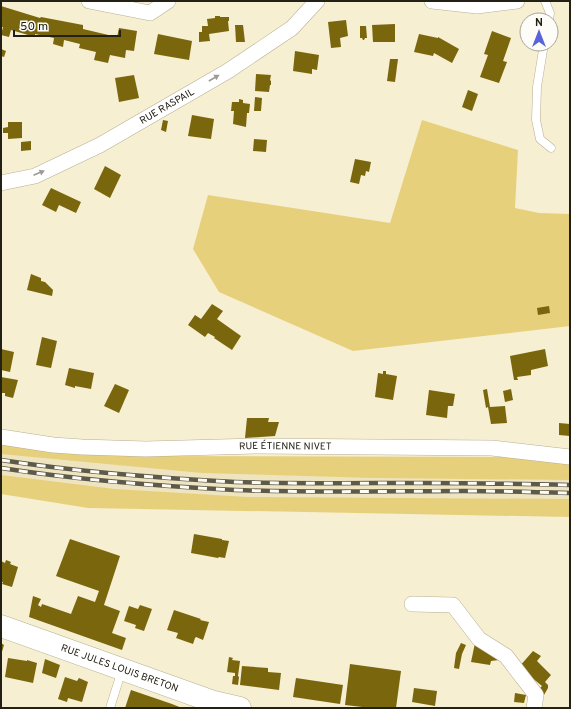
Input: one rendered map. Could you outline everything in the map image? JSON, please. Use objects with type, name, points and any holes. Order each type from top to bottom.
[{"type":"main road","name":"RUE JULES LOUIS BRETON","points":[[1,626],[214,702],[240,708]]},
{"type":"street","points":[[90,1],[150,13],[168,1]]},
{"type":"street","name":"RUE RASPAIL","points":[[1,183],[35,176],[100,146],[228,71],[292,28],[317,1]]},
{"type":"street","points":[[432,1],[477,6],[517,1]]},
{"type":"street","name":"RUE ÉTIENNE NIVET","points":[[1,438],[90,448],[166,449],[257,446],[492,448],[570,457]]},
{"type":"street","points":[[412,604],[453,605],[479,639],[506,656],[536,695],[534,708]]},
{"type":"lane","points":[[545,1],[550,12]]},
{"type":"lane","points":[[543,52],[537,87],[536,120],[540,139],[551,148]]},
{"type":"lane","points":[[110,708],[122,669]]},
{"type":"shaded area","points":[[422,120],[518,150],[515,208],[539,213],[570,214],[570,326],[353,351],[219,292],[193,249],[208,195],[390,223]]},
{"type":"shaded area","points":[[1,443],[160,456],[524,457],[570,463],[570,480],[374,478],[202,473],[1,454]]},
{"type":"shaded area","points":[[1,448],[570,474],[570,511],[464,508],[1,485]]},
{"type":"shaded area","points":[[1,475],[115,489],[248,497],[570,499],[570,517],[88,508],[1,494]]},
{"type":"building","points":[[1,6],[40,18],[83,25],[83,29],[117,37],[119,28],[137,31],[134,51],[126,50],[125,58],[110,55],[108,63],[94,60],[96,52],[79,48],[80,44],[64,40],[63,47],[53,44],[54,38],[35,34],[35,37],[11,30],[9,37],[1,35],[3,27],[1,27]]},
{"type":"building","points":[[215,16],[229,17],[229,31],[209,34],[210,41],[199,42],[199,32],[202,32],[202,26],[208,26],[207,19],[215,18]]},
{"type":"building","points":[[346,20],[348,36],[340,38],[341,47],[331,48],[328,22]]},
{"type":"building","points":[[395,24],[395,42],[373,42],[372,25]]},
{"type":"building","points":[[235,25],[243,25],[245,42],[236,42]]},
{"type":"building","points":[[360,26],[366,26],[367,38],[364,40],[360,38]]},
{"type":"building","points":[[492,31],[511,38],[503,61],[507,62],[499,83],[480,77],[488,55],[484,54]]},
{"type":"building","points":[[158,34],[192,41],[189,60],[154,54]]},
{"type":"building","points":[[419,34],[438,37],[459,49],[452,63],[434,53],[433,56],[414,52]]},
{"type":"building","points":[[1,49],[6,51],[4,57],[1,56]]},
{"type":"building","points":[[295,51],[319,55],[317,70],[312,69],[312,74],[293,71]]},
{"type":"building","points":[[390,59],[398,59],[395,82],[387,81]]},
{"type":"building","points":[[256,74],[271,75],[269,92],[255,91]]},
{"type":"building","points":[[134,75],[139,98],[119,102],[115,78]]},
{"type":"building","points":[[468,90],[478,94],[472,111],[462,107]]},
{"type":"building","points":[[255,97],[262,98],[261,111],[254,111]]},
{"type":"building","points":[[239,99],[243,100],[243,103],[250,104],[249,113],[247,113],[246,127],[233,124],[234,111],[231,111],[232,102],[239,102]]},
{"type":"building","points":[[192,115],[214,119],[211,139],[188,136]]},
{"type":"building","points":[[163,120],[168,121],[166,132],[161,130]]},
{"type":"building","points":[[8,122],[22,122],[22,138],[8,139],[8,133],[3,133],[3,128],[8,127]]},
{"type":"building","points":[[254,139],[267,140],[266,152],[253,151]]},
{"type":"building","points":[[31,141],[31,150],[21,151],[21,142]]},
{"type":"building","points":[[355,159],[371,162],[369,172],[366,171],[365,176],[361,175],[359,184],[350,182]]},
{"type":"building","points":[[105,166],[121,175],[110,198],[94,189]]},
{"type":"building","points":[[51,188],[81,202],[76,213],[59,205],[56,212],[42,205]]},
{"type":"building","points":[[31,274],[41,278],[41,281],[45,282],[53,290],[52,296],[27,290]]},
{"type":"building","points":[[212,304],[223,311],[217,319],[241,336],[232,350],[208,333],[205,337],[188,325],[195,315],[201,319]]},
{"type":"building","points":[[549,306],[550,313],[538,315],[537,308]]},
{"type":"building","points":[[42,337],[57,341],[51,368],[36,365]]},
{"type":"building","points":[[1,349],[14,352],[10,372],[1,370]]},
{"type":"building","points":[[545,349],[548,366],[531,370],[531,375],[517,377],[518,380],[514,380],[510,356]]},
{"type":"building","points":[[69,368],[94,373],[91,389],[75,386],[75,388],[65,385]]},
{"type":"building","points":[[383,371],[386,371],[386,374],[397,376],[393,400],[375,397],[378,373],[383,374]]},
{"type":"building","points":[[1,377],[18,380],[13,398],[5,396],[5,393],[1,393]]},
{"type":"building","points":[[115,384],[129,390],[119,413],[104,406]]},
{"type":"building","points":[[487,389],[490,407],[505,406],[507,423],[491,424],[488,407],[486,408],[483,390]]},
{"type":"building","points":[[511,389],[513,400],[505,402],[503,391]]},
{"type":"building","points":[[429,390],[455,394],[453,406],[448,406],[447,418],[426,415]]},
{"type":"building","points":[[247,418],[269,418],[268,422],[279,422],[275,436],[245,438]]},
{"type":"building","points":[[559,423],[570,424],[570,436],[559,435]]},
{"type":"building","points":[[194,534],[229,541],[225,558],[191,553]]},
{"type":"building","points":[[70,539],[120,556],[104,605],[120,611],[112,633],[126,638],[122,650],[29,617],[33,596],[41,599],[38,605],[41,607],[42,604],[71,614],[78,596],[95,602],[99,591],[56,576]]},
{"type":"building","points":[[6,560],[11,562],[10,564],[18,567],[12,587],[2,584],[3,582],[1,582],[1,561],[5,563]]},
{"type":"building","points":[[140,605],[152,609],[144,631],[135,628],[136,625],[124,621],[129,606],[138,609]]},
{"type":"building","points":[[174,610],[209,622],[203,640],[196,637],[193,644],[176,638],[178,633],[167,630]]},
{"type":"building","points":[[1,643],[4,645],[1,655]]},
{"type":"building","points":[[461,643],[466,645],[462,654],[459,669],[454,668],[456,653]]},
{"type":"building","points":[[475,643],[499,660],[491,661],[490,665],[471,662]]},
{"type":"building","points":[[533,651],[541,656],[537,661],[551,675],[545,682],[548,685],[548,688],[544,695],[538,690],[542,686],[519,667]]},
{"type":"building","points":[[229,657],[233,658],[232,660],[240,661],[238,685],[232,684],[235,673],[227,672]]},
{"type":"building","points":[[8,658],[27,660],[37,663],[33,683],[5,677]]},
{"type":"building","points":[[45,659],[60,665],[56,678],[42,673]]},
{"type":"building","points":[[350,664],[401,671],[396,708],[371,708],[345,705]]},
{"type":"building","points":[[242,666],[268,668],[268,672],[281,673],[279,690],[240,685]]},
{"type":"building","points":[[65,677],[77,681],[79,678],[88,682],[82,702],[68,698],[67,702],[58,699]]},
{"type":"building","points":[[296,678],[343,685],[340,704],[293,697]]},
{"type":"building","points":[[414,688],[437,691],[435,706],[412,702]]},
{"type":"building","points":[[131,690],[172,704],[182,708],[125,708]]},
{"type":"building","points":[[515,693],[526,695],[524,703],[514,702]]},
{"type":"railway","points":[[1,460],[118,474],[235,482],[570,485]]},
{"type":"railway","points":[[1,468],[118,482],[235,490],[321,492],[477,491],[570,493]]}]
